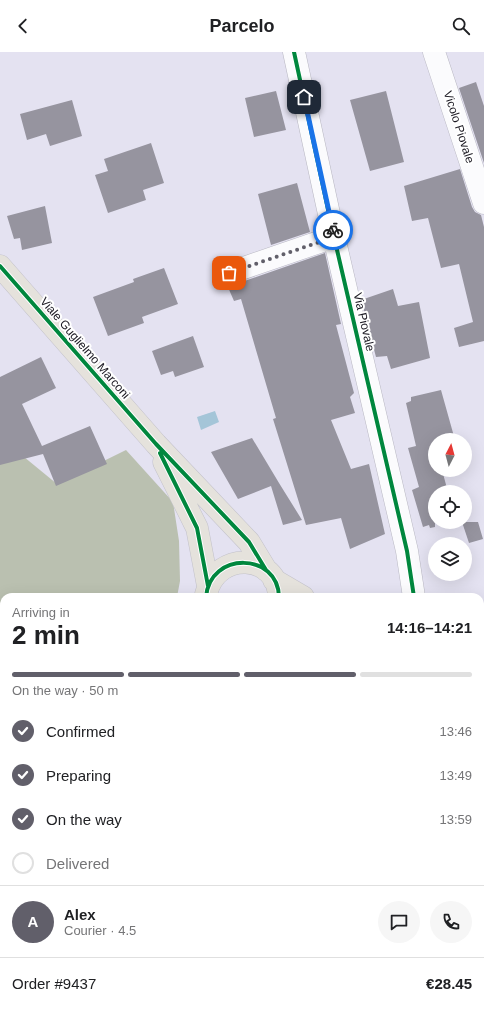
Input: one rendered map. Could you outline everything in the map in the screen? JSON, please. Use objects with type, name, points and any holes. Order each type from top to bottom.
[{"type":"main road","name":"Viale Guglielmo Marconi","points":[[0,266],[156,444],[249,542],[273,582],[295,593]]},
{"type":"main road","name":"Viale Guglielmo Marconi","points":[[156,444],[197,528],[207,591]]},
{"type":"main road","points":[[207,591],[218,572],[233,563],[244,562],[256,564],[273,582]]},
{"type":"street","name":"Via Piovale","points":[[294,52],[334,237],[407,551],[413,593]]},
{"type":"street","name":"Vicolo Piovale","points":[[434,52],[484,203]]},
{"type":"street","points":[[229,273],[334,237]]},
{"type":"green space","points":[[126,450],[173,502],[179,541],[180,581],[178,593],[0,593],[0,456],[18,452],[57,484]]},
{"type":"water","points":[[215,411],[219,422],[201,430],[197,417]]},
{"type":"building","points":[[476,82],[484,106],[484,163],[459,88]]},
{"type":"building","points":[[276,91],[286,130],[254,137],[245,98]]},
{"type":"building","points":[[386,91],[404,162],[370,171],[350,100]]},
{"type":"building","points":[[72,100],[82,136],[50,146],[46,134],[27,140],[20,114]]},
{"type":"building","points":[[151,143],[164,183],[143,190],[146,200],[108,213],[95,175],[108,171],[104,159]]},
{"type":"building","points":[[460,169],[472,207],[475,212],[481,215],[484,227],[484,341],[459,347],[454,328],[473,322],[459,264],[441,268],[428,218],[412,221],[404,186]]},
{"type":"building","points":[[297,183],[310,232],[271,245],[258,194]]},
{"type":"building","points":[[45,206],[52,243],[22,250],[20,238],[14,239],[7,216]]},
{"type":"building","points":[[325,253],[341,324],[336,325],[354,393],[350,397],[355,413],[331,420],[351,469],[369,464],[385,534],[350,549],[341,518],[306,525],[273,419],[276,418],[241,299],[234,301],[227,285],[233,285]]},
{"type":"building","points":[[164,268],[178,304],[142,317],[144,323],[108,336],[93,297],[134,282],[133,279]]},
{"type":"building","points":[[393,289],[398,306],[419,302],[430,358],[391,369],[387,356],[376,357],[361,300]]},
{"type":"building","points":[[193,336],[204,367],[175,377],[173,371],[161,375],[152,351]]},
{"type":"building","points":[[41,357],[56,388],[22,404],[42,446],[90,426],[107,464],[56,486],[43,454],[0,465],[0,377]]},
{"type":"building","points":[[441,390],[453,433],[428,433],[428,477],[444,477],[446,485],[428,485],[428,525],[423,527],[412,490],[419,487],[408,448],[416,446],[406,403],[411,401],[411,397]]},
{"type":"building","points":[[252,438],[302,520],[283,525],[271,486],[238,499],[211,452]]},
{"type":"building","points":[[472,522],[478,522],[483,539],[472,542],[472,537],[467,537],[464,529],[472,529]]},
{"type":"cycle path","points":[[294,52],[334,237],[407,551],[413,593]]},
{"type":"cycle path","points":[[0,266],[156,444],[249,542],[266,570]]},
{"type":"cycle path","points":[[160,453],[197,528],[208,586]]},
{"type":"cycle path","points":[[207,593],[210,582],[219,571],[231,565],[244,563],[257,565],[268,572],[276,582],[278,593]]},
{"type":"way so far","points":[[229,273],[334,237],[333,230]]},
{"type":"route","points":[[304,97],[333,230]]}]
